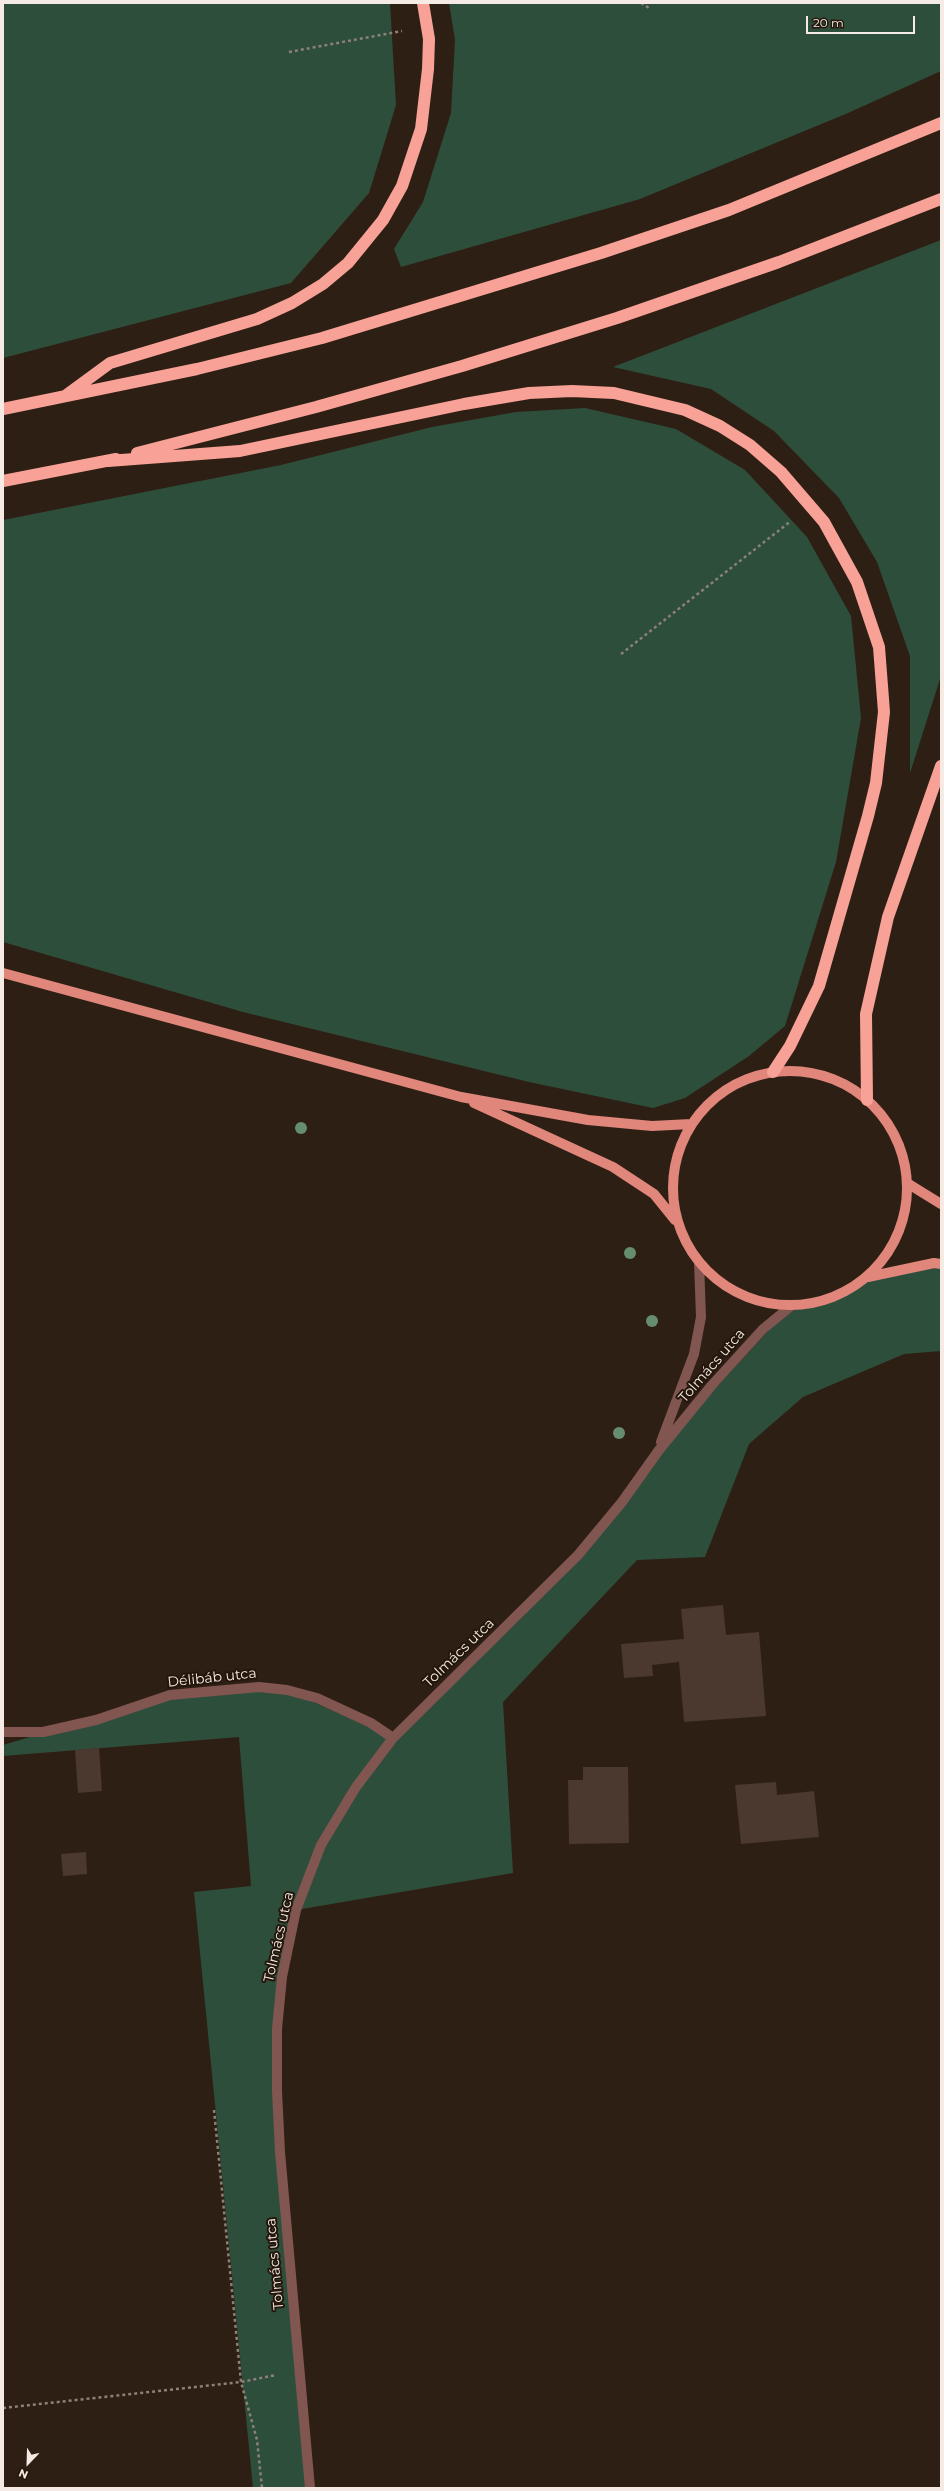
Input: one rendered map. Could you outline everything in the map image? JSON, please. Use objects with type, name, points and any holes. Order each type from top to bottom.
[{"type":"highway","points":[[61,399],[110,363],[257,319],[292,303],[323,284],[348,263],[383,220],[402,186],[412,161],[421,129],[426,101],[428,26],[423,3]]},
{"type":"highway","points":[[3,409],[61,399],[197,369],[322,338],[601,253],[729,210],[941,123]]},
{"type":"highway","points":[[3,481],[108,461],[462,366],[617,318],[780,262],[941,200]]},
{"type":"highway","points":[[108,461],[240,451],[464,404],[529,393],[572,391],[614,393],[685,410],[720,426],[750,446],[781,472],[824,522],[853,575],[870,618],[878,647],[884,712],[876,784],[819,986],[790,1046],[773,1072]]},
{"type":"highway","points":[[867,1100],[866,1014],[888,916],[941,766]]},
{"type":"main road","points":[[3,973],[461,1097],[588,1120],[652,1126],[691,1124]]},
{"type":"main road","points":[[799,1071],[824,1076],[847,1085],[867,1100],[891,1129],[903,1158],[907,1183],[907,1204],[896,1237],[882,1261],[868,1277],[844,1293],[818,1303],[791,1306],[770,1304],[730,1290],[713,1278],[690,1250],[677,1222],[673,1202],[675,1162],[681,1142],[691,1124],[702,1109],[732,1086],[750,1078],[773,1072],[799,1071]]},
{"type":"main road","points":[[461,1097],[613,1167],[654,1194],[677,1222]]},
{"type":"main road","points":[[907,1183],[941,1204]]},
{"type":"main road","points":[[868,1277],[934,1263],[941,1264]]},
{"type":"street","name":"Tolmács utca","points":[[659,1450],[694,1354],[701,1317],[699,1262]]},
{"type":"street","name":"Tolmács utca","points":[[310,2488],[298,2369],[276,2091],[277,2029],[282,1977],[296,1910],[321,1845],[356,1787],[393,1738],[578,1555],[622,1502],[659,1450],[712,1385],[763,1329],[791,1306]]},
{"type":"street","name":"Délibáb utca","points":[[3,1732],[43,1732],[96,1720],[170,1694],[258,1687],[287,1690],[317,1698],[371,1723],[393,1738]]},
{"type":"path","points":[[641,3],[649,8]]},
{"type":"path","points":[[289,52],[428,26]]},
{"type":"path","points":[[621,654],[810,506]]},
{"type":"path","points":[[214,2110],[241,2382],[257,2440],[262,2488]]},
{"type":"path","points":[[3,2408],[241,2382],[298,2369]]},
{"type":"green space","points":[[3,3],[390,3],[396,105],[369,193],[291,283],[3,358]]},
{"type":"green space","points":[[449,3],[941,3],[941,71],[848,113],[640,199],[401,267],[394,249],[423,202],[451,113],[455,40]]},
{"type":"green space","points":[[941,240],[941,676],[910,773],[910,656],[877,562],[839,498],[774,431],[711,389],[613,367]]},
{"type":"green space","points":[[585,408],[676,429],[745,470],[807,537],[851,616],[861,718],[836,862],[785,1026],[749,1056],[685,1098],[653,1108],[529,1082],[243,1012],[3,942],[3,520],[281,465],[432,427],[516,412]]},
{"type":"green space","points":[[941,1264],[941,1351],[904,1354],[803,1397],[749,1444],[705,1557],[637,1560],[503,1702],[513,1873],[296,1910],[282,1977],[277,2091],[310,2488],[253,2488],[194,1892],[251,1886],[239,1737],[3,1756],[3,1745],[170,1695],[287,1690],[393,1738],[578,1555],[659,1450],[791,1306],[818,1303],[844,1293],[868,1277]]},
{"type":"building","points":[[723,1605],[726,1635],[759,1632],[766,1716],[684,1722],[679,1662],[652,1665],[653,1676],[624,1678],[621,1644],[684,1639],[681,1609]]},
{"type":"building","points":[[99,1748],[102,1791],[78,1793],[75,1750]]},
{"type":"building","points":[[583,1767],[628,1767],[629,1843],[569,1844],[568,1780],[583,1780]]},
{"type":"building","points":[[776,1782],[777,1795],[814,1791],[819,1837],[741,1844],[735,1785]]},
{"type":"building","points":[[86,1852],[87,1874],[63,1876],[61,1854]]}]
